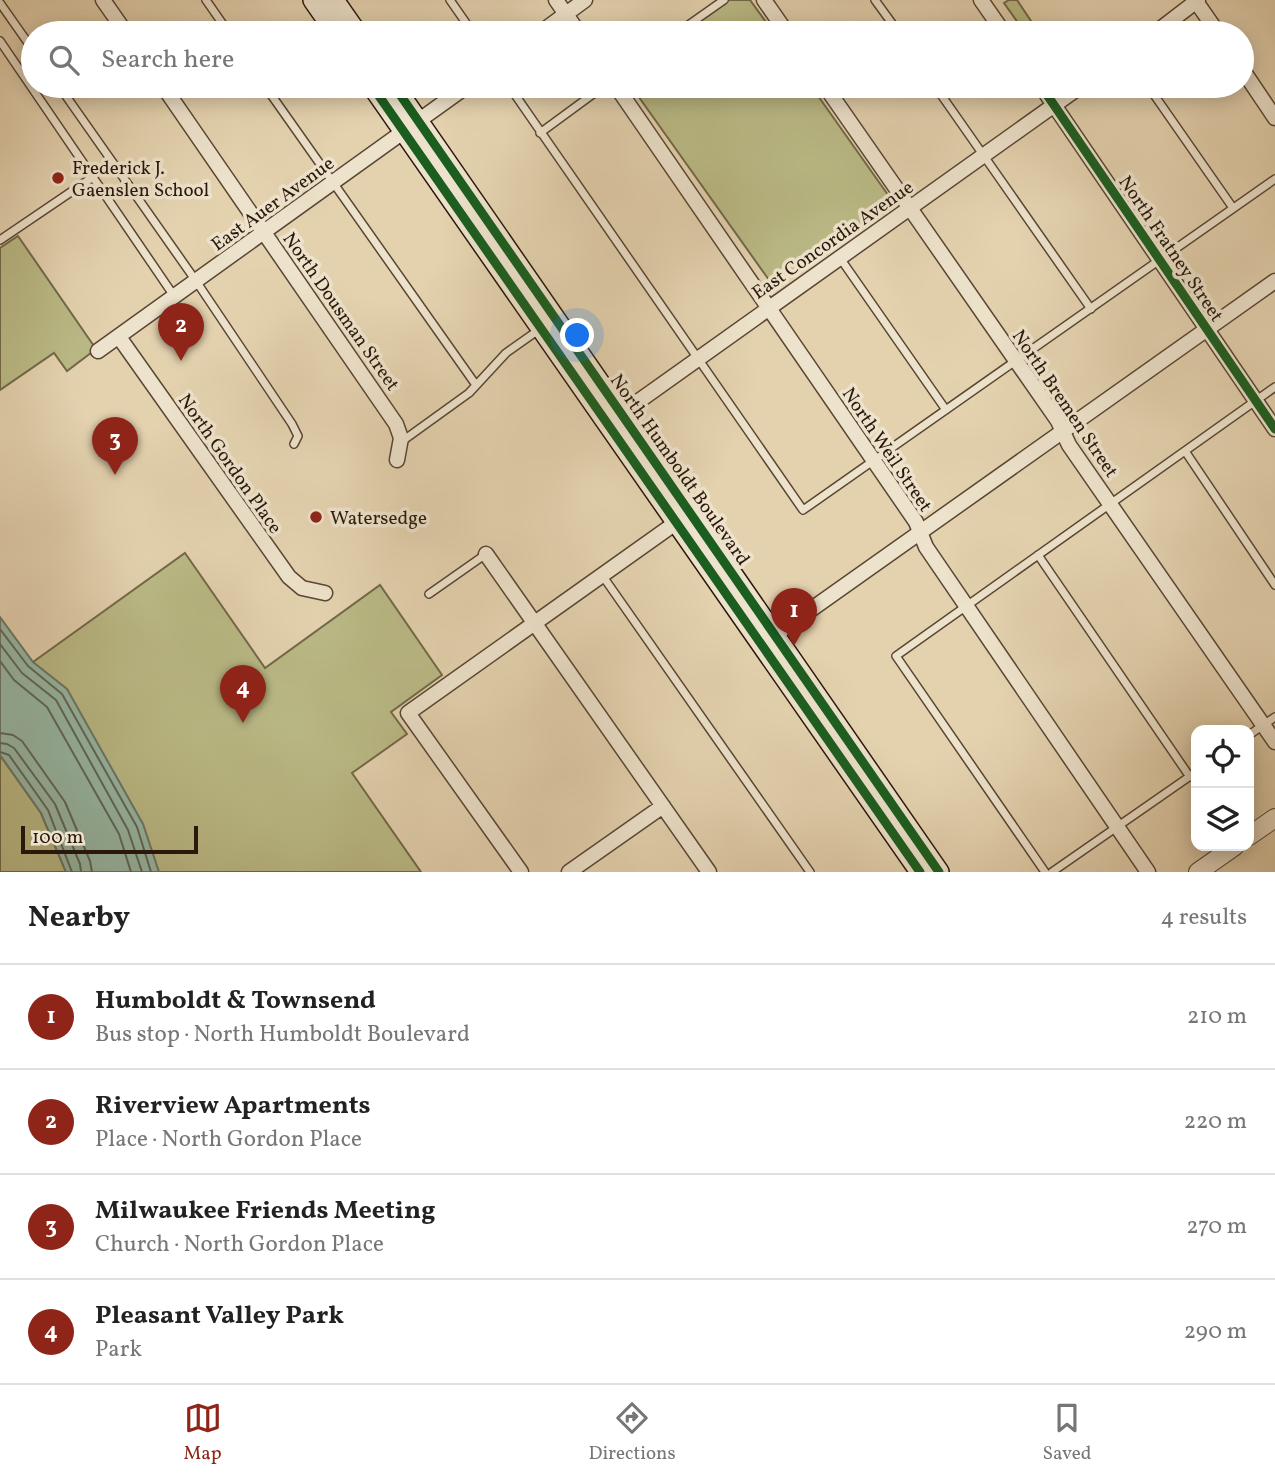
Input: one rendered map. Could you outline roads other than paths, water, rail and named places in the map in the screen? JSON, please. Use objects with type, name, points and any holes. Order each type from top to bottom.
[{"type":"main road","points":[[313,0],[328,21]]},
{"type":"main road","points":[[334,0],[349,21]]},
{"type":"main road","name":"North Humboldt Boulevard","points":[[384,98],[411,126],[768,640],[939,872]]},
{"type":"main road","name":"North Humboldt Boulevard","points":[[399,98],[411,126],[540,329],[614,418]]},
{"type":"main road","name":"North Humboldt Boulevard","points":[[768,640],[920,872]]},
{"type":"street","points":[[103,0],[118,21]]},
{"type":"street","points":[[556,0],[571,21]]},
{"type":"street","points":[[556,21],[585,0]]},
{"type":"street","points":[[764,0],[779,21]]},
{"type":"street","points":[[981,0],[996,21]]},
{"type":"street","points":[[1171,21],[1197,1],[1210,21]]},
{"type":"street","points":[[1254,87],[1275,118]]},
{"type":"street","name":"North Dousman Street","points":[[171,98],[397,424],[401,442]]},
{"type":"street","name":"East Auer Avenue","points":[[99,351],[450,98]]},
{"type":"street","name":"North Weil Street","points":[[624,98],[916,522],[926,547],[1148,872]]},
{"type":"street","name":"North Bremen Street","points":[[834,98],[1058,421],[1069,445],[1269,721],[1275,742]]},
{"type":"street","name":"North Fratney Street","points":[[1049,98],[1275,429]]},
{"type":"street","name":"East Concordia Avenue","points":[[614,418],[1064,98]]},
{"type":"street","points":[[768,640],[1275,281]]},
{"type":"street","name":"North Gordon Place","points":[[119,337],[289,577],[302,588],[325,593]]},
{"type":"street","points":[[397,460],[401,442]]},
{"type":"street","points":[[522,872],[408,713],[683,518]]},
{"type":"street","points":[[486,554],[709,872]]},
{"type":"street","points":[[569,872],[663,806]]},
{"type":"street","points":[[1254,833],[1275,818]]},
{"type":"street","points":[[1198,872],[1228,851]]},
{"type":"lane","points":[[206,0],[221,21]]},
{"type":"lane","points":[[450,0],[465,21]]},
{"type":"lane","points":[[694,21],[724,0]]},
{"type":"lane","points":[[875,0],[890,21]]},
{"type":"lane","points":[[0,3],[21,33]]},
{"type":"lane","points":[[0,41],[21,72]]},
{"type":"lane","points":[[39,98],[174,296]]},
{"type":"lane","points":[[66,98],[196,281],[296,430],[298,439],[294,444]]},
{"type":"lane","points":[[273,98],[476,386]]},
{"type":"lane","points":[[517,98],[803,510],[1275,178]]},
{"type":"lane","points":[[541,133],[588,98]]},
{"type":"lane","points":[[944,98],[1091,309]]},
{"type":"lane","points":[[1156,98],[1233,208]]},
{"type":"lane","points":[[0,240],[93,177]]},
{"type":"lane","points":[[840,257],[946,410]]},
{"type":"lane","points":[[401,442],[469,393],[506,353],[540,329]]},
{"type":"lane","points":[[1045,872],[896,656],[1275,387]]},
{"type":"lane","points":[[1185,451],[1275,585]]},
{"type":"lane","points":[[429,594],[486,554]]},
{"type":"lane","points":[[1038,555],[1191,772]]},
{"type":"lane","points":[[602,575],[810,872]]},
{"type":"lane","points":[[1254,732],[1269,721]]},
{"type":"lane","points":[[1052,872],[1191,776]]},
{"type":"water","points":[[0,617],[33,662],[67,689],[143,824],[159,872],[66,872],[41,813],[0,755]]},
{"type":"place","name":"Frederick J. Gaenslen School","points":[[58,178]]},
{"type":"place","name":"Riverview Apartments","points":[[181,361]]},
{"type":"place","name":"Milwaukee Friends Meeting","points":[[115,475]]},
{"type":"place","name":"Watersedge","points":[[316,517]]},
{"type":"place","name":"Humboldt & Townsend","points":[[794,646]]},
{"type":"place","name":"Pleasant Valley Park","points":[[243,723]]}]
